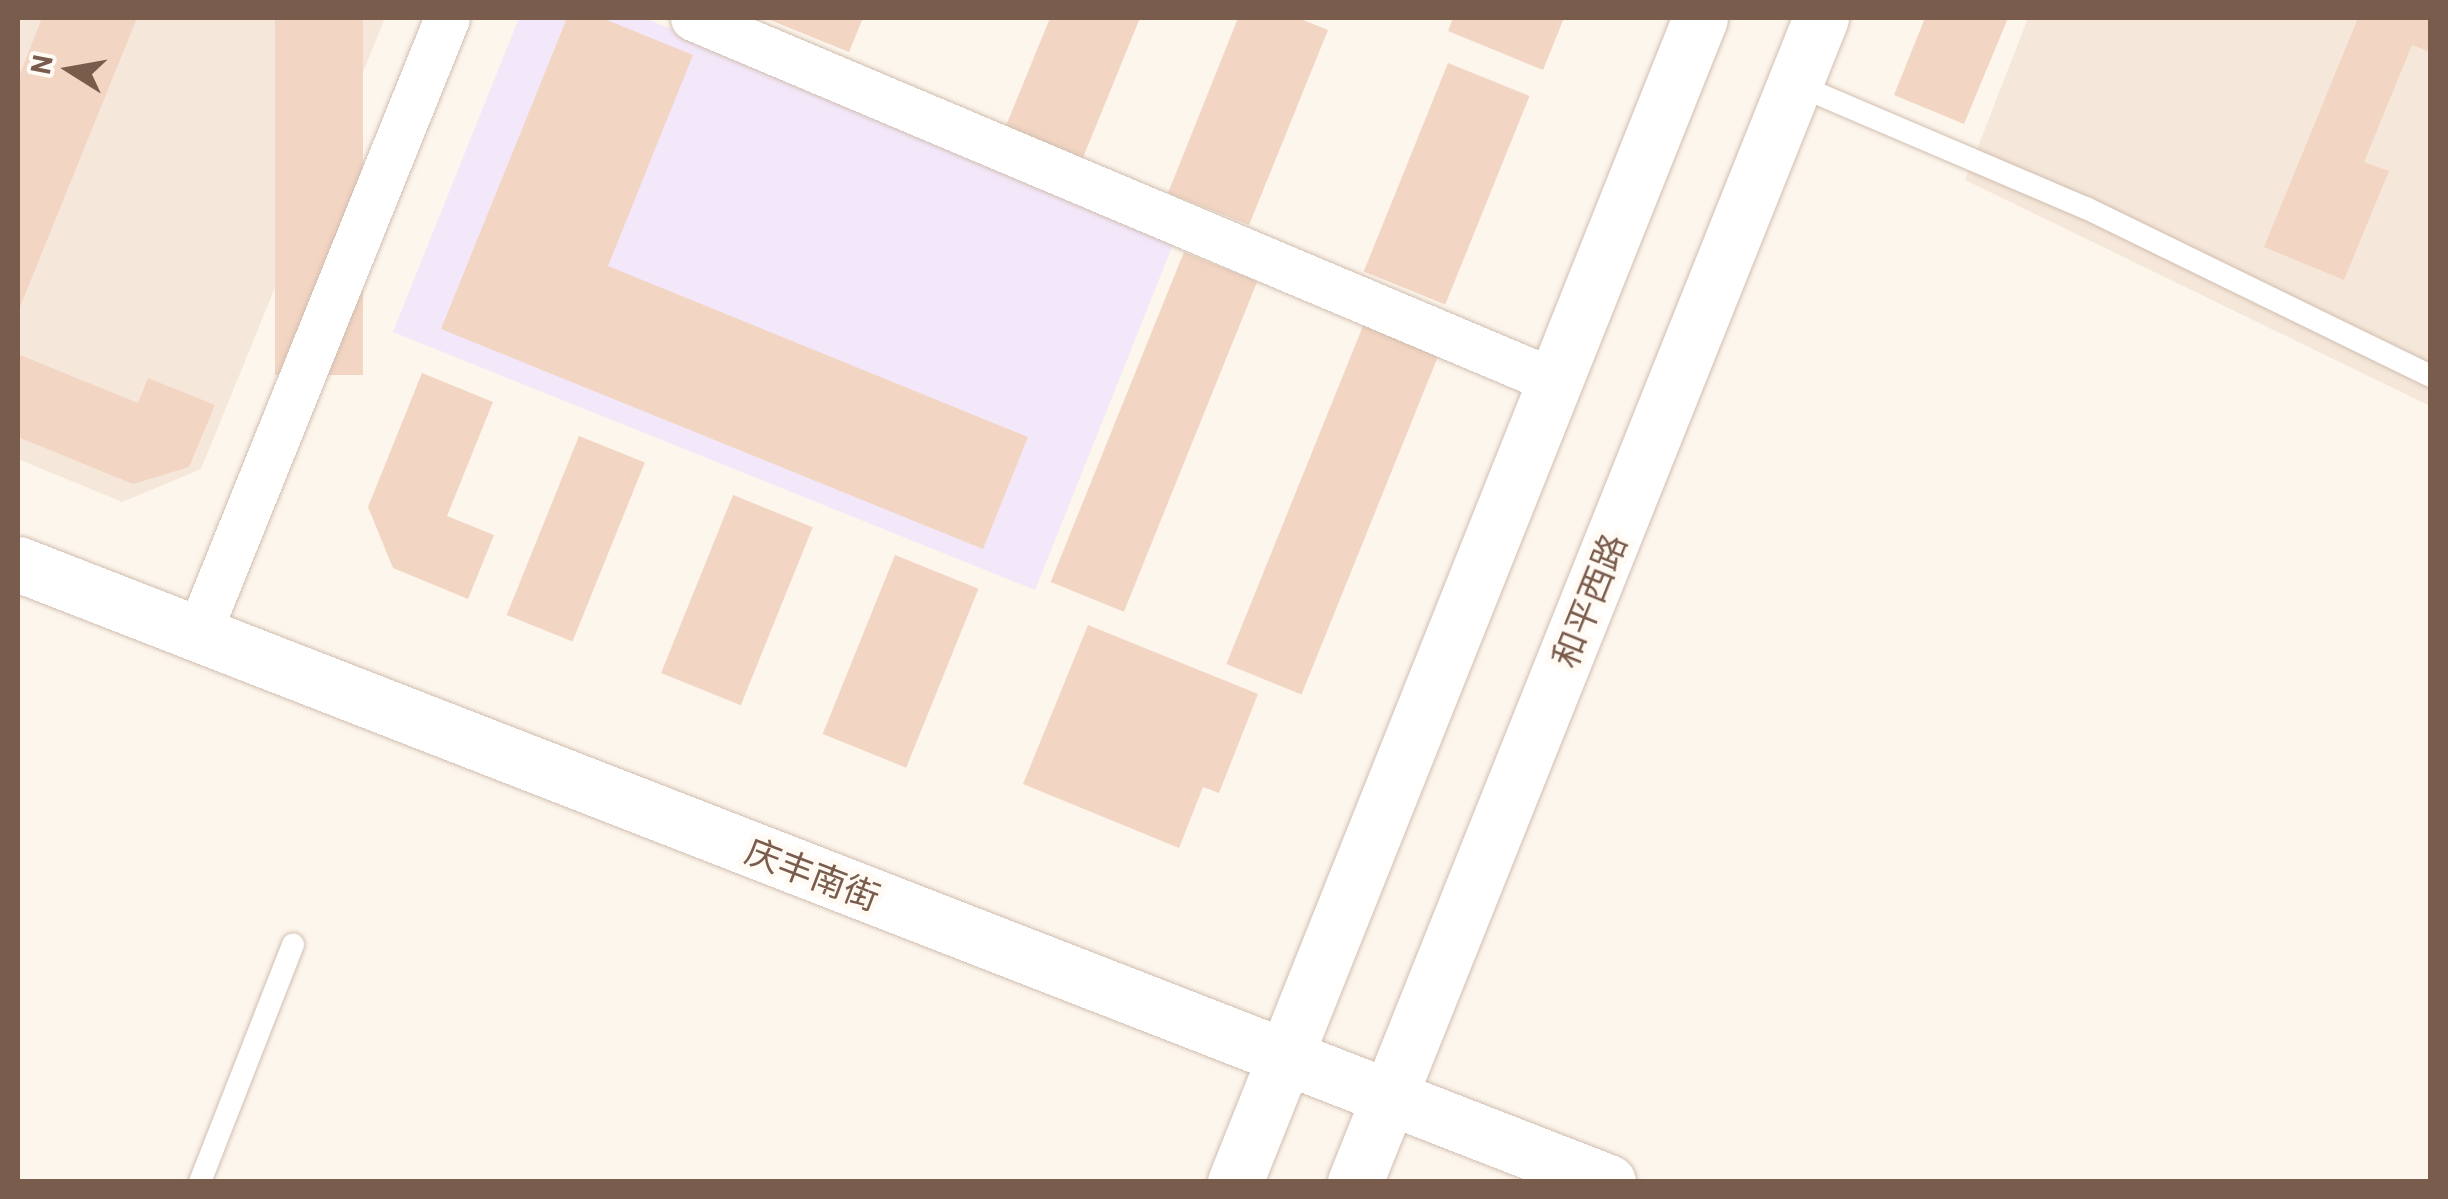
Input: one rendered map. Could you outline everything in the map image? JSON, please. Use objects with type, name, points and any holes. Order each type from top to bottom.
[{"type":"main road","points":[[1234,1182],[1700,18]]},
{"type":"main road","name":"和平西路","points":[[1355,1182],[1821,18]]},
{"type":"main road","name":"庆丰南街","points":[[18,564],[1608,1182]]},
{"type":"street","points":[[198,634],[447,18]]},
{"type":"street","points":[[693,18],[1554,382]]},
{"type":"lane","points":[[1794,84],[2086,208],[2430,376]]},
{"type":"lane","points":[[200,1182],[293,945]]},
{"type":"shaded area","points":[[18,18],[385,18],[201,469],[122,502],[18,459]]},
{"type":"shaded area","points":[[519,18],[644,18],[1178,232],[1035,590],[393,332]]},
{"type":"shaded area","points":[[2028,18],[2430,18],[2430,406],[1965,180]]},
{"type":"building","points":[[42,18],[137,18],[18,312],[18,79]]},
{"type":"building","points":[[275,18],[363,18],[363,375],[275,375]]},
{"type":"building","points":[[567,18],[602,18],[693,55],[608,266],[1028,437],[983,549],[441,329]]},
{"type":"building","points":[[765,18],[863,18],[849,52]]},
{"type":"building","points":[[1050,18],[1140,18],[1080,165],[1003,133]]},
{"type":"building","points":[[1238,18],[1298,18],[1328,30],[1249,225],[1168,193]]},
{"type":"building","points":[[1453,18],[1564,18],[1543,70],[1448,31]]},
{"type":"building","points":[[1925,18],[2008,18],[1964,124],[1894,95]]},
{"type":"building","points":[[2358,18],[2430,18],[2430,52],[2412,45],[2364,162],[2389,171],[2344,280],[2264,247]]},
{"type":"building","points":[[1448,63],[1530,96],[1445,305],[1364,272]]},
{"type":"building","points":[[1184,252],[1257,282],[1124,612],[1051,582]]},
{"type":"building","points":[[1365,321],[1440,351],[1301,694],[1226,664]]},
{"type":"building","points":[[20,355],[138,403],[148,378],[215,405],[189,467],[133,484],[18,437]]},
{"type":"building","points":[[422,373],[493,402],[447,516],[494,535],[468,599],[393,568],[368,507]]},
{"type":"building","points":[[579,436],[645,463],[573,642],[507,615]]},
{"type":"building","points":[[733,495],[813,527],[741,705],[661,673]]},
{"type":"building","points":[[895,555],[978,589],[906,768],[823,734]]},
{"type":"building","points":[[1088,625],[1258,694],[1219,793],[1203,787],[1179,848],[1023,784]]}]
